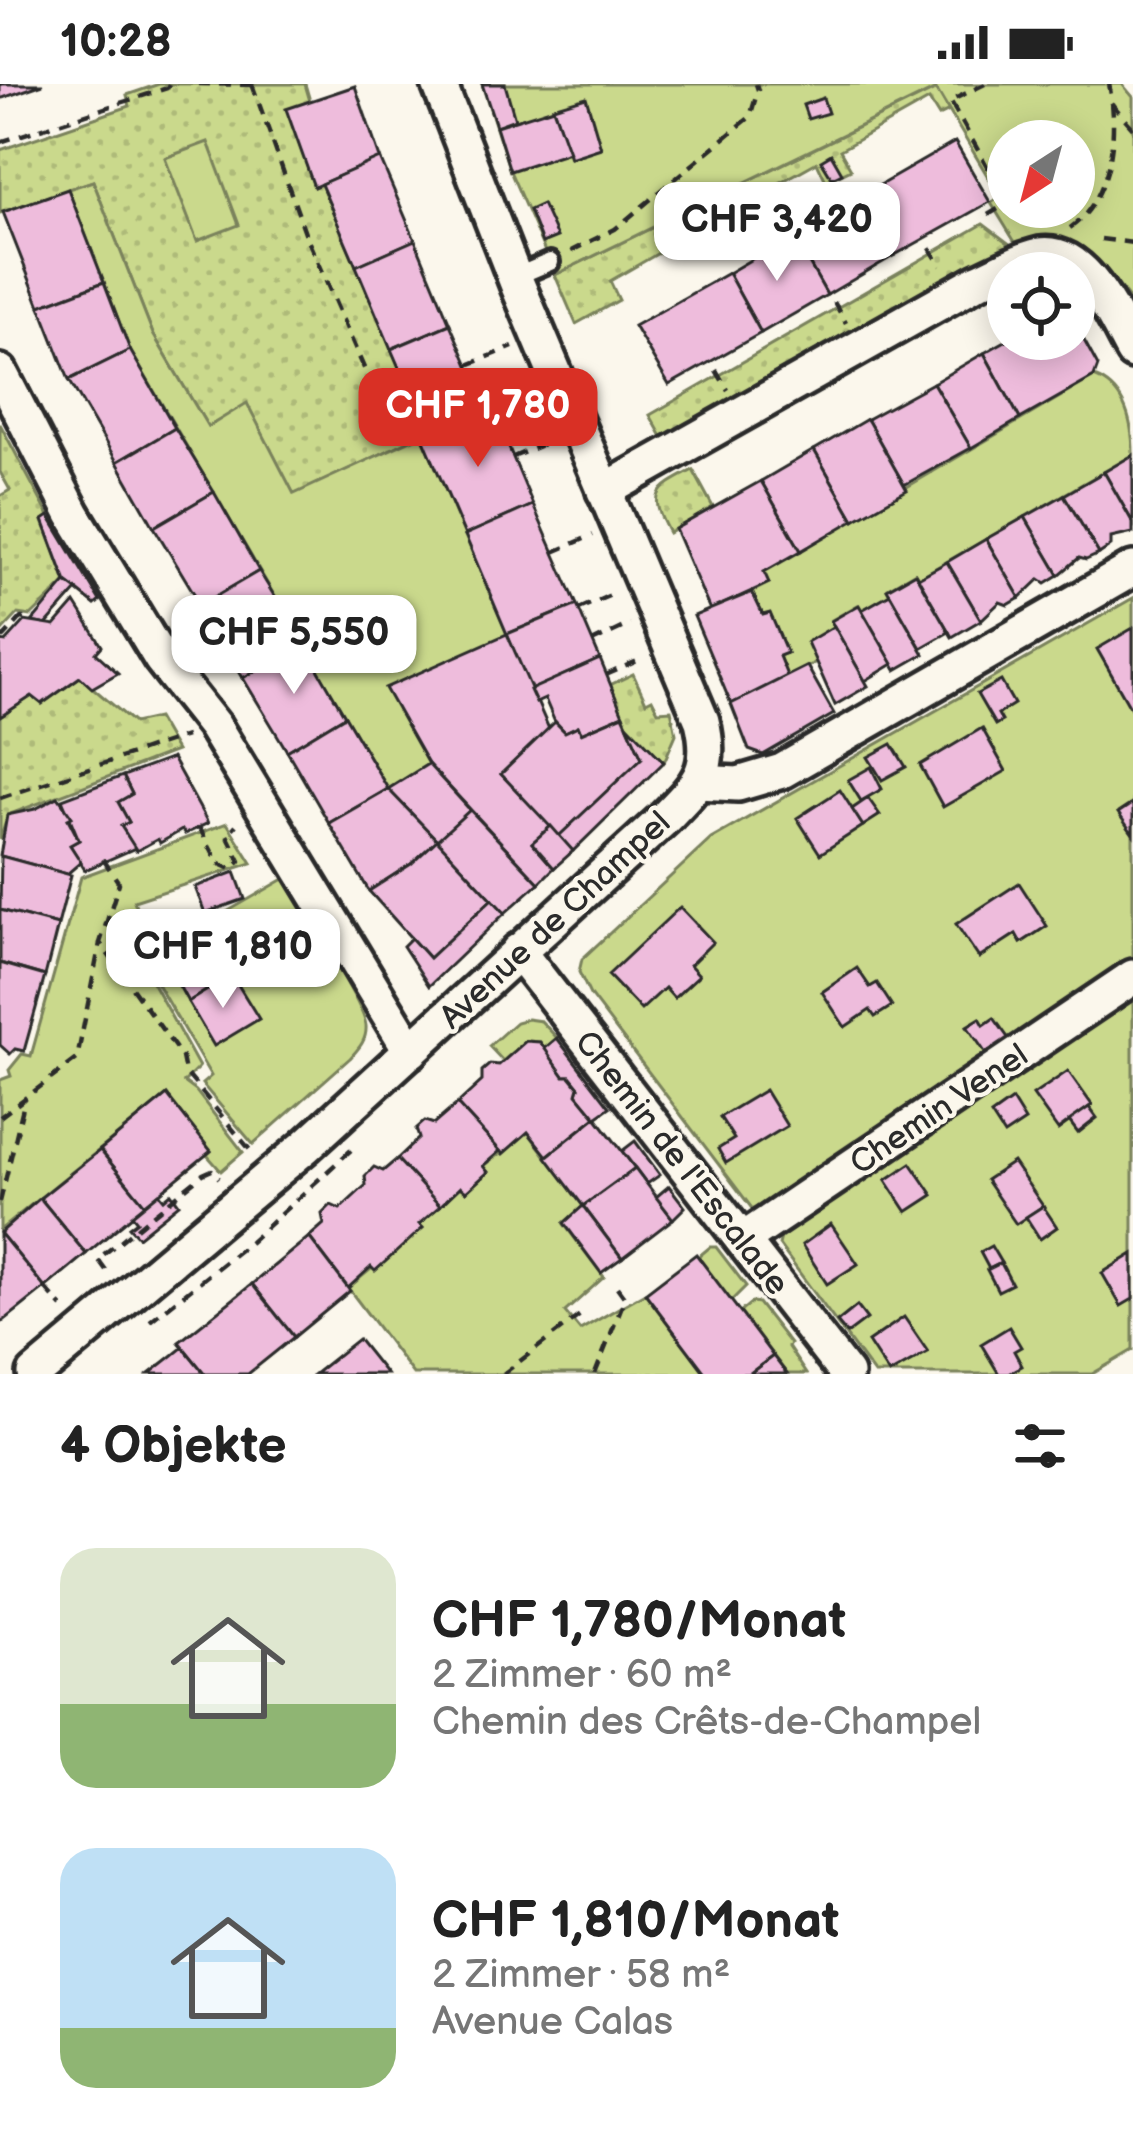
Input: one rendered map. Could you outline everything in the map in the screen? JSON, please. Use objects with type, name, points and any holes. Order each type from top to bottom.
[{"type":"street","points":[[439,84],[708,744],[698,782]]},
{"type":"street","points":[[604,491],[978,281],[1042,254],[1070,262],[1093,281],[1133,352]]},
{"type":"street","points":[[0,373],[73,514],[148,639],[214,726],[411,1052]]},
{"type":"street","name":"Avenue de Champel","points":[[35,1374],[222,1220],[411,1052],[698,782],[738,784],[782,771],[1133,568]]},
{"type":"street","name":"Chemin de l'Escalade","points":[[518,951],[846,1374]]},
{"type":"street","name":"Chemin Venel","points":[[744,1239],[1133,976]]},
{"type":"lane","points":[[515,277],[550,262]]},
{"type":"path","points":[[0,142],[169,84]]},
{"type":"path","points":[[198,84],[253,84],[307,238],[392,431]]},
{"type":"path","points":[[550,262],[615,229],[750,117],[756,84]]},
{"type":"path","points":[[985,84],[950,100],[987,166]]},
{"type":"path","points":[[1095,202],[1108,162],[1109,84]]},
{"type":"path","points":[[1111,103],[1133,128]]},
{"type":"path","points":[[1101,239],[1133,243]]},
{"type":"path","points":[[468,365],[538,335]]},
{"type":"path","points":[[513,457],[579,430]]},
{"type":"path","points":[[554,552],[619,523]]},
{"type":"path","points":[[579,609],[649,596]]},
{"type":"path","points":[[592,642],[649,596]]},
{"type":"path","points":[[0,636],[21,618],[34,619]]},
{"type":"path","points":[[606,675],[671,647]]},
{"type":"path","points":[[0,798],[214,726]]},
{"type":"path","points":[[199,827],[218,863],[231,869],[240,861],[227,836],[239,820]]},
{"type":"path","points":[[0,1117],[77,1059],[100,943],[119,884],[103,859]]},
{"type":"path","points":[[100,943],[182,1058],[185,1072],[251,1151]]},
{"type":"path","points":[[0,1202],[25,1099]]},
{"type":"path","points":[[106,1270],[98,1259],[203,1174],[212,1170],[219,1178]]},
{"type":"path","points":[[595,1374],[625,1298],[617,1287]]},
{"type":"path","points":[[45,1288],[62,1307]]},
{"type":"path","points":[[503,1374],[584,1312]]},
{"type":"green space","points":[[159,84],[305,84],[310,101],[287,110],[314,186],[321,184],[427,432],[294,495],[247,404],[208,427],[153,334],[93,181],[0,213],[0,150],[130,106],[127,95]]},
{"type":"green space","points":[[482,84],[1122,84],[1133,97],[1133,304],[1095,261],[1095,252],[1052,239],[1015,242],[1006,228],[1095,228],[1095,120],[987,120],[987,175],[936,89],[555,275],[510,171]]},
{"type":"green space","points":[[937,89],[949,111],[939,116],[929,100],[840,150],[851,169],[826,181],[817,162],[724,214],[734,233],[708,249],[695,232],[610,281],[619,300],[576,324],[555,275]]},
{"type":"green space","points":[[208,142],[239,225],[197,241],[165,158]]},
{"type":"green space","points":[[93,181],[153,334],[208,427],[247,403],[294,494],[422,435],[507,634],[428,764],[388,789],[130,350],[68,189]]},
{"type":"green space","points":[[983,224],[1011,245],[987,252],[987,258],[934,286],[928,302],[918,307],[902,303],[665,442],[650,415]]},
{"type":"green space","points":[[1094,377],[1114,390],[1126,409],[1133,455],[918,578],[914,573],[862,610],[858,605],[832,620],[834,626],[816,662],[788,678],[779,656],[787,653],[770,614],[763,615],[752,592],[769,583],[764,571]]},
{"type":"green space","points":[[0,424],[49,516],[43,521],[66,582],[31,616],[18,614],[1,632],[0,496],[10,490],[0,472]]},
{"type":"green space","points":[[693,470],[713,507],[669,533],[658,509],[659,494]]},
{"type":"green space","points":[[1133,598],[1133,965],[766,1209],[754,1211],[590,995],[579,972],[582,959],[711,839]]},
{"type":"green space","points":[[633,674],[646,702],[652,699],[658,711],[671,710],[676,734],[664,762],[627,724],[610,685]]},
{"type":"green space","points":[[80,677],[134,723],[157,718],[176,751],[8,815],[0,840],[0,717],[32,696],[43,703]]},
{"type":"green space","points":[[227,823],[252,863],[134,901],[154,951],[140,960],[199,1067],[184,1082],[243,1152],[221,1171],[207,1155],[211,1151],[166,1096],[0,1230],[0,1080],[11,1076],[9,1070],[22,1054],[31,1056],[81,877]]},
{"type":"green space","points":[[284,879],[355,998],[366,1031],[350,1058],[253,1144],[202,1084],[211,1076],[143,960]]},
{"type":"green space","points":[[1133,1000],[1133,1350],[1092,1374],[874,1374],[779,1245],[782,1233]]},
{"type":"green space","points":[[541,1021],[557,1038],[544,1049],[540,1042],[526,1041],[503,1061],[489,1046],[516,1022]]},
{"type":"green space","points":[[528,1132],[583,1206],[564,1224],[604,1277],[565,1312],[580,1330],[645,1293],[706,1374],[413,1374],[348,1288],[422,1227],[419,1224],[460,1187],[466,1192],[488,1172],[483,1166]]},
{"type":"green space","points":[[716,1247],[746,1286],[731,1301],[698,1257]]},
{"type":"green space","points":[[758,1303],[790,1344],[806,1374],[787,1374],[740,1312]]},
{"type":"building","points":[[0,84],[43,84],[0,99]]},
{"type":"building","points":[[482,84],[505,84],[515,119],[496,126]]},
{"type":"building","points":[[355,86],[380,158],[314,187],[286,109]]},
{"type":"building","points":[[586,97],[601,148],[570,158],[553,107]]},
{"type":"building","points":[[823,98],[828,113],[808,119],[803,105]]},
{"type":"building","points":[[553,108],[569,152],[510,171],[496,126]]},
{"type":"building","points":[[955,142],[987,204],[895,255],[861,196]]},
{"type":"building","points":[[831,154],[842,173],[832,178],[821,160]]},
{"type":"building","points":[[380,158],[415,240],[356,266],[321,184]]},
{"type":"building","points":[[68,189],[104,282],[40,306],[3,212]]},
{"type":"building","points":[[861,196],[895,255],[827,295],[793,235]]},
{"type":"building","points":[[542,204],[557,237],[542,243],[529,210]]},
{"type":"building","points":[[715,219],[727,238],[716,245],[705,226]]},
{"type":"building","points":[[793,235],[827,295],[761,333],[728,273]]},
{"type":"building","points":[[415,240],[450,324],[391,349],[356,266]]},
{"type":"building","points":[[728,273],[761,333],[669,385],[634,326]]},
{"type":"building","points":[[104,282],[130,350],[69,380],[40,306]]},
{"type":"building","points":[[450,324],[486,406],[427,432],[391,349]]},
{"type":"building","points":[[130,350],[175,428],[117,462],[69,380]]},
{"type":"building","points":[[984,353],[1020,419],[971,448],[933,383]]},
{"type":"building","points":[[988,360],[1095,360],[1094,377],[1020,419]]},
{"type":"building","points":[[933,383],[971,448],[904,485],[867,419]]},
{"type":"building","points":[[491,405],[533,505],[465,535],[422,435]]},
{"type":"building","points":[[867,419],[907,490],[854,520],[814,450]]},
{"type":"building","points":[[175,428],[214,492],[154,527],[117,462]]},
{"type":"building","points":[[814,450],[854,520],[801,551],[761,481]]},
{"type":"building","points":[[1133,455],[1133,523],[1104,472]]},
{"type":"building","points":[[1104,472],[1133,523],[1133,533],[1111,538],[1111,546],[1099,554],[1064,495]]},
{"type":"building","points":[[761,481],[801,551],[764,572],[769,583],[710,610],[675,529]]},
{"type":"building","points":[[214,492],[259,571],[201,605],[154,527]]},
{"type":"building","points":[[1064,495],[1099,554],[1079,558],[1059,575],[1025,517]]},
{"type":"building","points":[[533,505],[577,605],[507,634],[465,535]]},
{"type":"building","points":[[49,516],[100,601],[95,605],[66,582],[43,520]]},
{"type":"building","points":[[1025,517],[1059,575],[1046,583],[1040,579],[1020,598],[986,539]]},
{"type":"building","points":[[986,539],[1020,598],[1008,605],[1000,602],[981,620],[947,562]]},
{"type":"building","points":[[947,562],[981,620],[952,637],[918,578]]},
{"type":"building","points":[[259,571],[303,643],[243,678],[201,605]]},
{"type":"building","points":[[915,573],[949,632],[921,648],[887,589]]},
{"type":"building","points":[[66,582],[77,590],[46,625],[32,622]]},
{"type":"building","points":[[752,592],[763,615],[770,613],[787,653],[779,656],[788,678],[731,704],[694,616]]},
{"type":"building","points":[[890,594],[924,654],[896,670],[862,610]]},
{"type":"building","points":[[75,603],[102,646],[96,653],[118,673],[92,688],[80,677],[42,704],[32,696],[0,717],[0,641],[6,642],[25,621],[55,626]]},
{"type":"building","points":[[577,605],[600,659],[530,690],[507,634]]},
{"type":"building","points":[[859,605],[893,664],[865,681],[831,621]]},
{"type":"building","points":[[834,626],[868,686],[835,705],[807,642]]},
{"type":"building","points":[[1133,628],[1133,712],[1097,649]]},
{"type":"building","points":[[507,634],[549,729],[501,774],[551,826],[532,843],[554,868],[539,883],[428,764],[385,688]]},
{"type":"building","points":[[303,643],[345,716],[287,751],[243,678]]},
{"type":"building","points":[[600,659],[623,715],[581,733],[578,726],[565,732],[545,699],[536,703],[530,690]]},
{"type":"building","points":[[807,666],[834,714],[763,755],[749,750],[731,704]]},
{"type":"building","points":[[1001,681],[1014,704],[998,714],[1002,721],[995,725],[977,694]]},
{"type":"building","points":[[623,715],[642,758],[559,836],[501,774],[555,722],[565,732],[578,726],[581,733]]},
{"type":"building","points":[[345,716],[388,789],[329,823],[287,751]]},
{"type":"building","points":[[627,724],[664,762],[573,851],[559,836],[642,758]]},
{"type":"building","points":[[982,728],[1006,771],[943,807],[920,765]]},
{"type":"building","points":[[892,744],[906,767],[882,780],[868,757]]},
{"type":"building","points":[[172,758],[208,823],[136,851],[121,826],[129,822],[118,802],[132,794],[123,776]]},
{"type":"building","points":[[428,764],[470,810],[437,840],[388,789]]},
{"type":"building","points":[[871,767],[882,789],[861,801],[848,780]]},
{"type":"building","points":[[123,776],[132,794],[118,802],[129,822],[121,826],[135,848],[85,870],[70,845],[79,840],[62,799]]},
{"type":"building","points":[[388,789],[437,840],[369,891],[329,823]]},
{"type":"building","points":[[840,790],[863,826],[820,854],[797,818]]},
{"type":"building","points":[[58,797],[72,817],[68,819],[79,840],[70,845],[81,862],[67,874],[0,856],[7,815],[35,809]]},
{"type":"building","points":[[868,798],[880,815],[863,826],[852,809]]},
{"type":"building","points":[[1133,803],[1133,834],[1118,813]]},
{"type":"building","points":[[470,810],[539,883],[505,913],[437,840]]},
{"type":"building","points":[[551,826],[573,851],[554,868],[532,843]]},
{"type":"building","points":[[437,840],[492,899],[429,958],[369,891]]},
{"type":"building","points":[[1,856],[71,875],[58,925],[0,910]]},
{"type":"building","points":[[235,872],[245,899],[205,913],[195,887]]},
{"type":"building","points":[[1019,883],[1047,926],[1021,943],[1016,934],[979,958],[956,924]]},
{"type":"building","points":[[492,899],[505,913],[429,986],[403,946],[411,938],[429,958]]},
{"type":"building","points":[[680,907],[713,942],[690,965],[699,975],[674,998],[665,988],[641,1010],[608,975]]},
{"type":"building","points":[[0,910],[58,925],[45,976],[0,963]]},
{"type":"building","points":[[221,956],[234,968],[232,975],[188,1002],[178,984]]},
{"type":"building","points":[[0,963],[45,976],[24,1051],[15,1049],[10,1054],[0,1045]]},
{"type":"building","points":[[857,968],[870,987],[877,983],[892,1006],[875,1017],[870,1010],[845,1027],[822,992]]},
{"type":"building","points":[[232,975],[259,1019],[214,1046],[188,1002]]},
{"type":"building","points":[[980,1018],[984,1025],[994,1018],[1009,1039],[987,1055],[967,1026]]},
{"type":"building","points":[[557,1038],[610,1107],[596,1117],[577,1094],[579,1087],[544,1049]]},
{"type":"building","points":[[526,1041],[540,1042],[564,1076],[579,1087],[577,1094],[596,1117],[547,1156],[528,1132],[503,1154],[457,1104],[482,1081],[482,1071],[490,1064],[499,1065]]},
{"type":"building","points":[[1068,1071],[1092,1105],[1058,1130],[1033,1095]]},
{"type":"building","points":[[765,1090],[787,1126],[726,1163],[718,1149],[734,1139],[720,1117]]},
{"type":"building","points":[[167,1095],[211,1151],[145,1205],[100,1150]]},
{"type":"building","points":[[1012,1100],[1025,1121],[1004,1135],[991,1115]]},
{"type":"building","points":[[457,1104],[500,1151],[483,1166],[488,1172],[466,1192],[460,1187],[440,1206],[397,1159],[419,1138],[416,1129],[425,1121],[434,1124]]},
{"type":"building","points":[[1089,1107],[1097,1118],[1078,1133],[1069,1121]]},
{"type":"building","points":[[596,1117],[635,1168],[583,1206],[546,1157]]},
{"type":"building","points":[[635,1141],[660,1175],[647,1184],[622,1151]]},
{"type":"building","points":[[100,1150],[145,1205],[86,1254],[40,1198]]},
{"type":"building","points":[[397,1159],[440,1206],[375,1271],[371,1267],[348,1288],[309,1237],[324,1224],[322,1214],[331,1205],[340,1209],[366,1185],[365,1176],[374,1167],[383,1171]]},
{"type":"building","points":[[1013,1162],[1043,1206],[1016,1224],[986,1180]]},
{"type":"building","points":[[911,1163],[933,1195],[907,1212],[886,1180]]},
{"type":"building","points":[[635,1168],[673,1219],[622,1258],[583,1206]]},
{"type":"building","points":[[669,1186],[685,1207],[673,1219],[656,1197]]},
{"type":"building","points":[[159,1193],[164,1199],[171,1193],[179,1204],[138,1237],[129,1227],[137,1221],[132,1215]]},
{"type":"building","points":[[40,1198],[86,1254],[45,1288],[0,1233]]},
{"type":"building","points":[[583,1206],[622,1258],[601,1273],[564,1223]]},
{"type":"building","points":[[1043,1206],[1057,1227],[1040,1239],[1026,1217]]},
{"type":"building","points":[[831,1224],[858,1264],[827,1284],[802,1245]]},
{"type":"building","points":[[0,1233],[45,1288],[0,1324]]},
{"type":"building","points":[[309,1237],[350,1291],[294,1337],[252,1284]]},
{"type":"building","points":[[991,1246],[1001,1263],[989,1269],[980,1252]]},
{"type":"building","points":[[696,1254],[773,1356],[749,1374],[706,1374],[645,1293]]},
{"type":"building","points":[[1133,1254],[1133,1299],[1121,1306],[1102,1273]]},
{"type":"building","points":[[1001,1263],[1012,1284],[998,1291],[987,1270]]},
{"type":"building","points":[[252,1284],[294,1337],[248,1374],[205,1374],[179,1342]]},
{"type":"building","points":[[857,1306],[867,1319],[847,1334],[837,1322]]},
{"type":"building","points":[[904,1317],[928,1352],[889,1374],[868,1342]]},
{"type":"building","points":[[1009,1327],[1021,1347],[1014,1351],[1022,1366],[999,1374],[981,1344]]},
{"type":"building","points":[[358,1339],[386,1374],[314,1374]]},
{"type":"building","points":[[183,1347],[205,1374],[149,1374],[172,1356]]},
{"type":"building","points":[[773,1356],[787,1374],[749,1374]]}]
